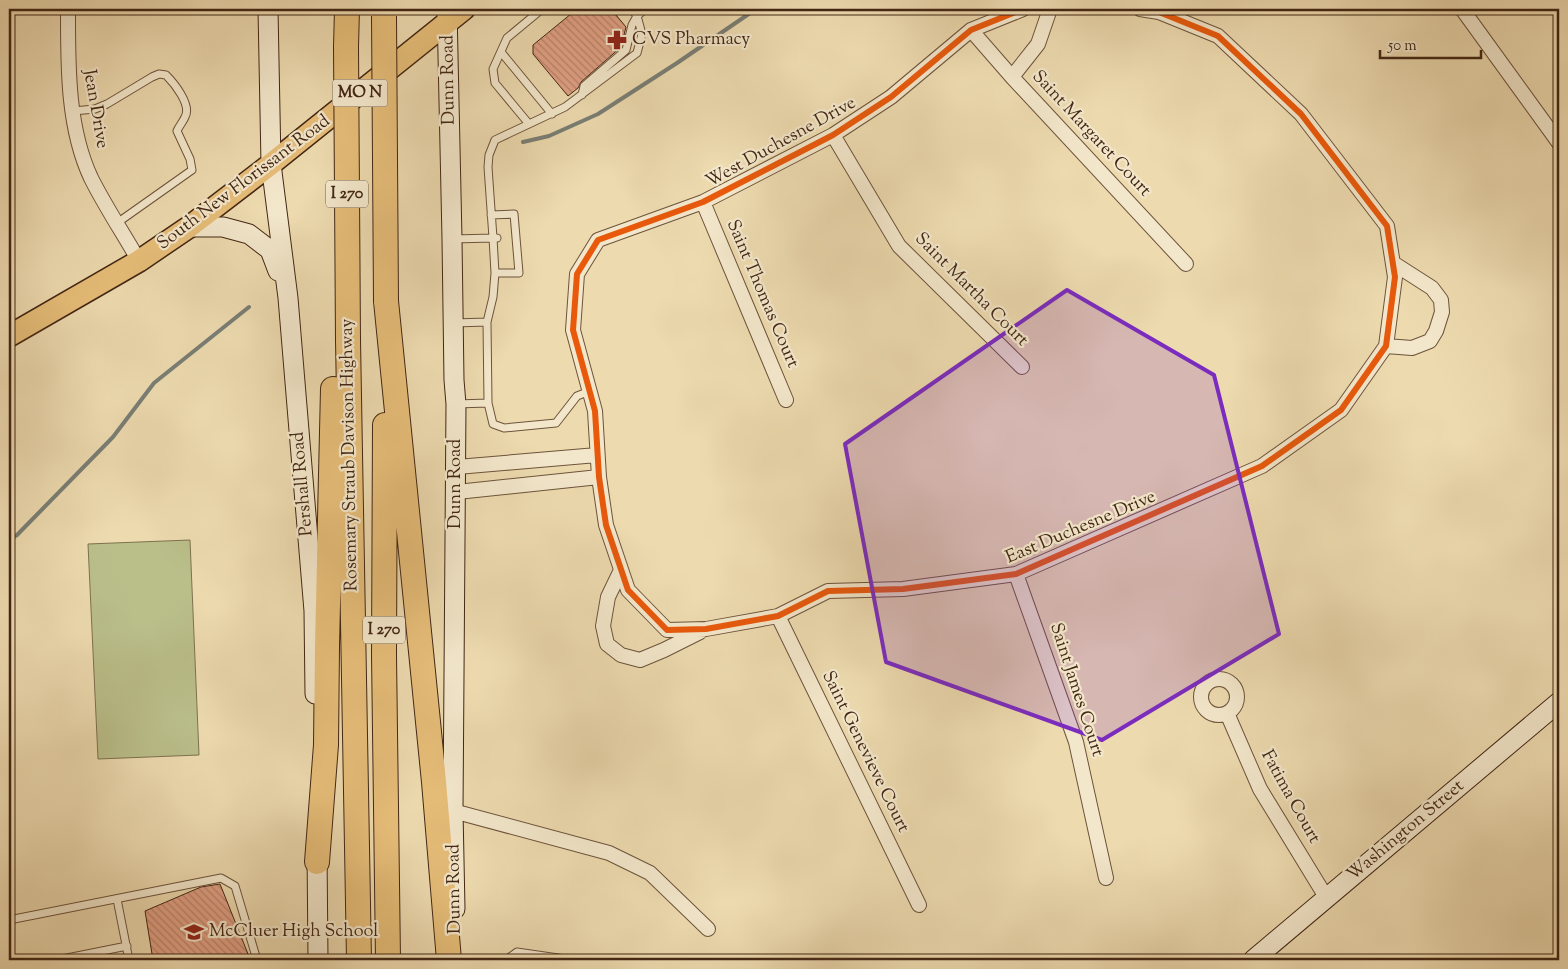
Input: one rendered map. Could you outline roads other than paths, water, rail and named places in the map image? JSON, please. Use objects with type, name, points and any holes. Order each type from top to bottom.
[{"type":"highway","name":"Rosemary Straub Davison Highway","points":[[347,9],[348,340],[359,960]]},
{"type":"highway","name":"Rosemary Straub Davison Highway","points":[[384,12],[386,300],[384,655],[388,960]]},
{"type":"highway","points":[[386,300],[434,782],[448,960]]},
{"type":"highway","points":[[317,862],[326,745],[333,377],[348,340]]},
{"type":"main road","name":"South New Florissant Road","points":[[9,336],[139,261],[189,227],[271,164],[453,13]]},
{"type":"street","name":"Jean Drive","points":[[68,9],[68,67],[73,111],[80,146],[91,178],[139,261]]},
{"type":"street","name":"Pershall Road","points":[[268,9],[271,164],[288,298],[314,611],[318,800],[318,960]]},
{"type":"street","name":"West Duchesne Drive","points":[[590,391],[573,330],[577,274],[598,240],[703,202],[833,135],[891,97],[971,30],[1023,9]]},
{"type":"street","points":[[1012,76],[1038,44],[1050,9]]},
{"type":"street","points":[[1140,9],[1159,12],[1218,36],[1301,114],[1386,226],[1395,277],[1386,346],[1412,348],[1430,341],[1436,331],[1442,312],[1441,300],[1432,288],[1393,264]]},
{"type":"street","points":[[1462,9],[1559,143]]},
{"type":"street","name":"Dunn Road","points":[[453,13],[452,239],[457,467],[453,811],[456,960]]},
{"type":"street","name":"Saint Margaret Court","points":[[971,30],[1186,264]]},
{"type":"street","name":"Saint Martha Court","points":[[833,135],[899,246],[1022,367]]},
{"type":"street","name":"Saint Thomas Court","points":[[703,202],[786,400]]},
{"type":"street","points":[[189,227],[223,227],[249,234],[270,250],[288,298]]},
{"type":"street","name":"East Duchesne Drive","points":[[706,629],[778,616],[828,591],[903,589],[1016,574],[1262,466],[1341,410],[1386,346]]},
{"type":"street","points":[[590,391],[595,411],[599,477],[606,525],[628,590],[667,630],[706,629]]},
{"type":"street","points":[[457,467],[598,455]]},
{"type":"street","points":[[457,492],[599,477]]},
{"type":"street","points":[[621,570],[608,597],[603,626],[607,644],[621,655],[640,660],[706,629]]},
{"type":"street","name":"Saint James Court","points":[[1016,574],[1076,742],[1106,878]]},
{"type":"street","name":"Saint Genevieve Court","points":[[778,616],[920,905]]},
{"type":"street","name":"Washington Street","points":[[1253,960],[1559,702]]},
{"type":"street","name":"Fatima Court","points":[[1227,713],[1260,789],[1326,897]]},
{"type":"street","points":[[453,811],[608,853],[650,873],[708,929]]},
{"type":"lane","points":[[530,124],[495,83],[493,69],[507,38],[542,9]]},
{"type":"lane","points":[[590,391],[577,396],[556,422],[504,428],[493,424],[488,403],[487,322],[493,297],[495,238],[491,215],[488,161],[494,140],[565,107],[637,53],[642,34],[637,16],[632,9]]},
{"type":"lane","points":[[582,95],[584,86],[626,50],[632,25],[637,16],[645,9]]},
{"type":"lane","points":[[501,52],[552,114]]},
{"type":"lane","points":[[73,111],[95,109],[107,104],[159,74],[166,75],[174,82],[187,105],[186,116],[177,131],[190,159],[192,170],[117,223]]},
{"type":"lane","points":[[491,215],[514,214],[514,237],[519,273],[495,273]]},
{"type":"lane","points":[[452,239],[495,238]]},
{"type":"lane","points":[[454,323],[487,322]]},
{"type":"lane","points":[[456,404],[488,403]]},
{"type":"lane","points":[[9,920],[221,878],[235,886],[256,960]]},
{"type":"lane","points":[[118,898],[129,960]]},
{"type":"lane","points":[[57,960],[127,946]]},
{"type":"lane","points":[[510,960],[510,957],[517,952],[572,960]]},
{"type":"waterway","points":[[523,142],[549,136],[598,114],[756,9]]},
{"type":"waterway","points":[[9,540],[17,535],[113,437],[154,383],[249,307]]},
{"type":"place","name":"CVS Pharmacy","points":[[617,40]]},
{"type":"place","name":"McCluer High School","points":[[194,932]]}]
